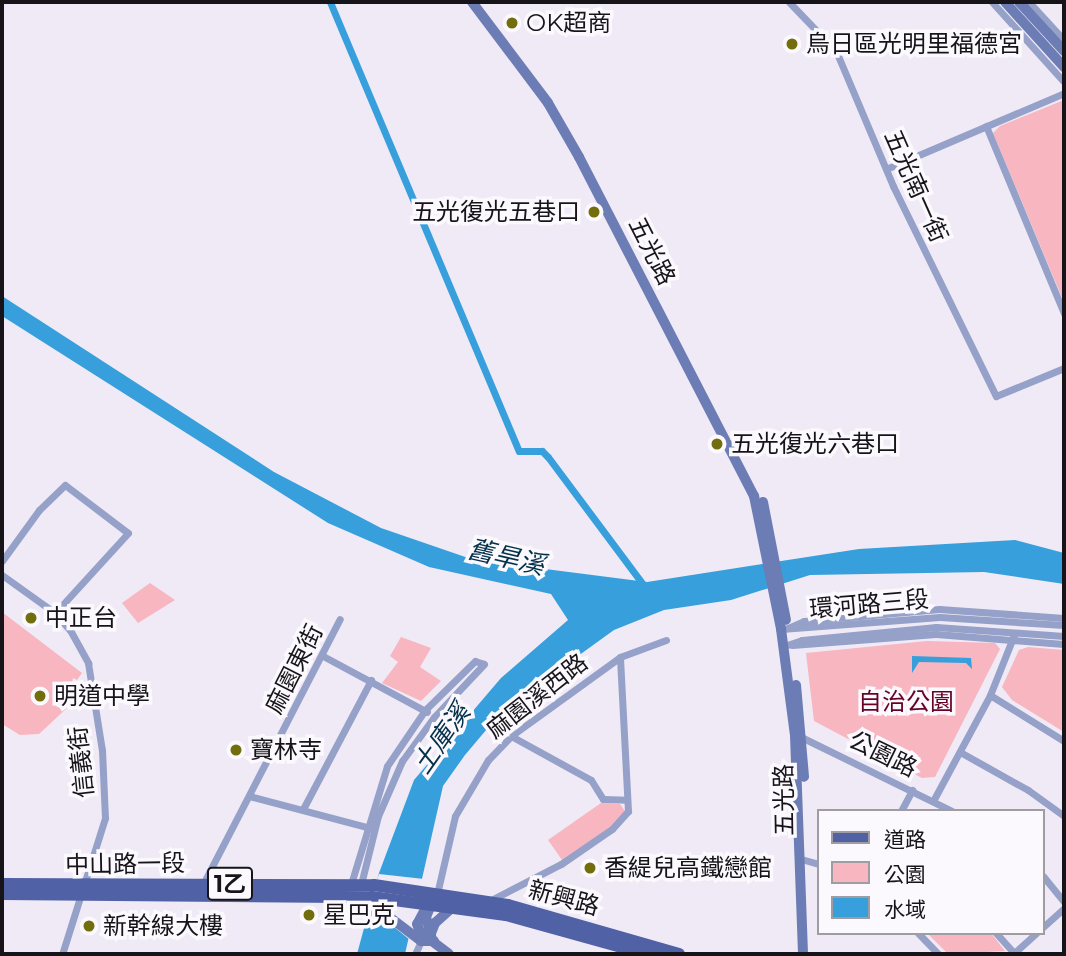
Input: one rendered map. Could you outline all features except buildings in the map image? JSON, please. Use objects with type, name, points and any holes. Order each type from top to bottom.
[{"type":"main road","name":"五光路","points":[[472,2],[548,103],[579,157],[739,461],[767,536]]},
{"type":"main road","name":"五光路","points":[[480,2],[515,46],[586,154],[751,471],[780,605],[800,737],[808,954]]},
{"type":"main road","points":[[1005,2],[1064,67]]},
{"type":"main road","points":[[1019,2],[1064,51]]},
{"type":"main road","name":"五光路","points":[[803,954],[804,860]]},
{"type":"main road","name":"中山路一段","points":[[2,884],[84,891],[365,892]]},
{"type":"main road","name":"中山路一段","points":[[2,894],[203,884],[365,892]]},
{"type":"main road","points":[[365,892],[449,954]]},
{"type":"main road","name":"1乙","points":[[365,892],[429,899]]},
{"type":"main road","points":[[428,939],[420,932],[417,924],[429,899]]},
{"type":"main road","name":"新興路","points":[[429,899],[489,901],[597,928],[679,954]]},
{"type":"main road","name":"新興路","points":[[429,899],[558,927],[648,954]]},
{"type":"main road","points":[[428,939],[435,923],[454,906]]},
{"type":"street","name":"五光南一街","points":[[789,2],[833,46],[886,169],[996,396],[1064,368]]},
{"type":"street","points":[[992,2],[1064,82]]},
{"type":"street","points":[[1029,2],[1064,40]]},
{"type":"street","points":[[886,169],[1064,93]]},
{"type":"street","points":[[986,126],[1064,313]]},
{"type":"street","points":[[2,561],[39,510],[65,485],[128,533],[55,614]]},
{"type":"street","name":"信義街","points":[[2,575],[55,614],[70,629],[88,663],[102,750],[105,818],[62,954]]},
{"type":"street","name":"環河路三段","points":[[784,628],[800,621],[939,609],[1064,625]]},
{"type":"street","points":[[933,801],[990,695],[1014,636],[1015,617]]},
{"type":"street","name":"環河路三段","points":[[1015,617],[1064,618]]},
{"type":"street","name":"麻園東街","points":[[203,884],[340,619]]},
{"type":"street","name":"環河路三段","points":[[787,645],[936,634],[1064,636]]},
{"type":"street","name":"環河路三段","points":[[1014,636],[1064,644]]},
{"type":"street","name":"麻園溪西路","points":[[429,899],[455,816],[473,779],[511,736],[620,657],[666,640]]},
{"type":"street","points":[[323,656],[434,717]]},
{"type":"street","points":[[489,901],[561,864],[612,829],[628,811],[620,657]]},
{"type":"street","points":[[365,892],[370,828],[387,766],[425,710],[475,661],[484,664],[434,717],[402,761],[370,828]]},
{"type":"street","points":[[303,809],[371,680]]},
{"type":"street","points":[[990,695],[1064,741]]},
{"type":"street","points":[[511,736],[591,780],[603,799],[627,800]]},
{"type":"street","name":"公園路","points":[[800,737],[948,809]]},
{"type":"street","points":[[960,752],[1028,790],[1064,816]]},
{"type":"street","points":[[902,809],[912,790]]},
{"type":"street","points":[[249,796],[370,828]]},
{"type":"street","points":[[804,860],[818,864]]},
{"type":"street","points":[[1045,878],[1064,902]]},
{"type":"street","points":[[1045,925],[1064,908]]},
{"type":"street","points":[[920,935],[938,954]]},
{"type":"street","points":[[998,935],[1014,954],[1034,935]]},
{"type":"street","points":[[415,954],[428,939]]},
{"type":"green space","points":[[1064,100],[1063,300],[993,133],[1000,126]]},
{"type":"green space","points":[[150,583],[175,600],[138,623],[122,603]]},
{"type":"green space","points":[[2,612],[82,673],[77,680],[73,678],[67,708],[39,734],[20,735],[2,724]]},
{"type":"green space","points":[[401,637],[431,648],[420,667],[441,681],[421,701],[382,683],[398,662],[390,656]]},
{"type":"green space","name":"自治公園","points":[[927,641],[995,643],[1000,649],[935,777],[922,778],[814,721],[806,653]]},
{"type":"green space","points":[[1028,647],[1064,650],[1064,732],[1012,700],[1002,687],[1019,650]]},
{"type":"green space","points":[[601,803],[620,804],[625,811],[614,825],[562,860],[548,840]]},
{"type":"green space","points":[[929,935],[993,935],[1005,951],[948,954]]},
{"type":"water","points":[[2,296],[274,472],[381,528],[474,560],[647,582],[859,549],[1015,540],[1064,553],[1064,584],[984,572],[810,575],[731,600],[664,610],[614,630],[503,710],[465,755],[443,786],[405,954],[357,954],[379,873],[414,780],[501,678],[568,620],[551,594],[429,567],[328,523],[2,316]]},
{"type":"water","points":[[912,656],[971,658],[972,669],[966,663],[919,662],[912,673]]},
{"type":"pier","points":[[379,874],[424,879],[410,940],[368,906]]},
{"type":"waterway","points":[[330,2],[519,451],[542,451],[548,457],[645,587]]},
{"type":"place","name":"OK超商","points":[[512,23]]},
{"type":"place","name":"烏日區光明里福德宮","points":[[792,44]]},
{"type":"place","name":"五光復光五巷口","points":[[594,212]]},
{"type":"place","name":"五光復光六巷口","points":[[717,444]]},
{"type":"place","name":"中正台","points":[[31,618]]},
{"type":"place","name":"明道中學","points":[[40,696]]},
{"type":"place","name":"寶林寺","points":[[236,750]]},
{"type":"place","name":"香緹兒高鐵戀館","points":[[590,868]]},
{"type":"place","name":"星巴克","points":[[309,915]]},
{"type":"place","name":"新幹線大樓","points":[[89,926]]},
{"type":"water label","name":"舊旱溪","points":[[506,558]]},
{"type":"water label","name":"土庫溪","points":[[442,739]]}]
